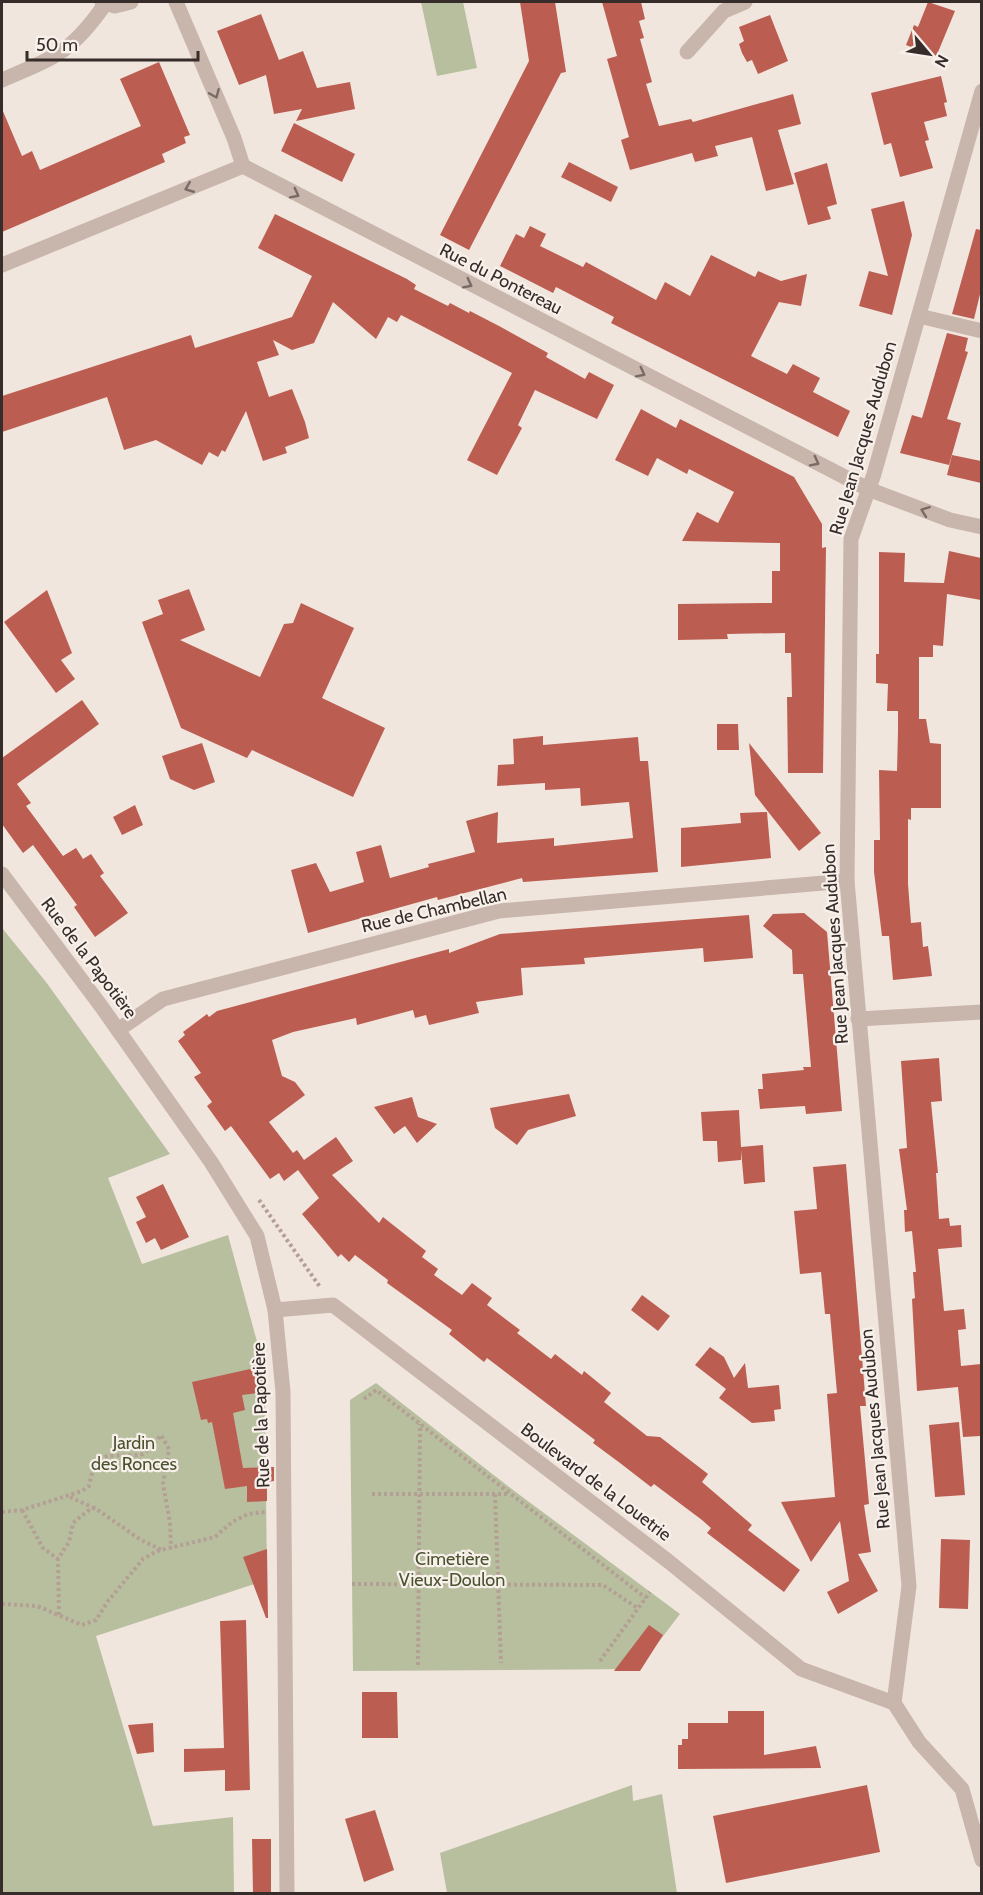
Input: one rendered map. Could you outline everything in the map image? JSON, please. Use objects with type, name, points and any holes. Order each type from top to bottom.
[{"type":"street","points":[[2,80],[48,61],[70,47],[86,32],[104,2],[120,5],[131,2]]},
{"type":"street","points":[[2,265],[243,166],[234,138],[176,2]]},
{"type":"street","points":[[687,52],[724,11],[745,2]]},
{"type":"street","name":"Rue Jean Jacques Audubon","points":[[894,1703],[909,1586],[847,881],[851,539],[919,316],[981,90]]},
{"type":"street","name":"Rue du Pontereau","points":[[243,166],[868,489],[950,520],[981,527]]},
{"type":"street","points":[[919,316],[981,331]]},
{"type":"street","name":"Rue de la Papotière","points":[[2,874],[118,1030],[211,1162],[257,1236],[275,1310],[283,1392],[287,1893]]},
{"type":"street","name":"Rue de Chambellan","points":[[118,1030],[163,999],[499,911],[847,881]]},
{"type":"street","points":[[858,1019],[981,1012]]},
{"type":"street","name":"Boulevard de la Louetrie","points":[[275,1310],[333,1305],[669,1561],[801,1669],[894,1703]]},
{"type":"street","points":[[894,1703],[919,1742],[962,1789],[981,1860]]},
{"type":"path","points":[[364,1399],[376,1390],[646,1598]]},
{"type":"path","points":[[418,1665],[420,1424]]},
{"type":"path","points":[[2,1512],[22,1510],[70,1497],[88,1486],[92,1470],[101,1459],[109,1454],[144,1454],[161,1435],[169,1449],[163,1484],[170,1523],[171,1548]]},
{"type":"path","points":[[372,1494],[510,1494]]},
{"type":"path","points":[[495,1494],[501,1664]]},
{"type":"path","points":[[70,1497],[95,1508],[141,1540],[163,1550]]},
{"type":"path","points":[[59,1615],[58,1559],[69,1542],[73,1523],[90,1509],[95,1508]]},
{"type":"path","points":[[22,1510],[43,1548],[58,1559]]},
{"type":"path","points":[[2,1604],[37,1606],[82,1625],[96,1620],[108,1601],[143,1559],[163,1550],[215,1537],[232,1522],[248,1514],[284,1511]]},
{"type":"path","points":[[352,1584],[603,1585],[639,1609]]},
{"type":"path","points":[[600,1661],[650,1592]]},
{"type":"green space","points":[[421,2],[463,2],[477,68],[437,76]]},
{"type":"green space","name":"Jardin des Ronces","points":[[2,928],[46,982],[170,1154],[108,1178],[142,1264],[228,1235],[262,1360],[265,1396],[267,1580],[96,1636],[153,1826],[233,1817],[234,1893],[2,1893]]},
{"type":"green space","name":"Cimetière Vieux-Doulon","points":[[376,1383],[513,1490],[680,1614],[638,1669],[353,1671],[350,1400]]},
{"type":"green space","points":[[632,1785],[633,1801],[662,1794],[677,1893],[447,1893],[440,1853]]},
{"type":"building","points":[[520,2],[555,2],[566,72],[561,73],[469,250],[440,235],[529,61]]},
{"type":"building","points":[[602,2],[641,2],[645,19],[639,21],[644,38],[640,39],[652,82],[646,84],[659,126],[691,119],[693,122],[793,94],[801,124],[778,130],[794,184],[766,191],[752,137],[715,146],[718,156],[695,162],[692,153],[630,170],[621,140],[629,137],[607,59],[617,56]]},
{"type":"building","points":[[928,2],[955,11],[936,57],[906,45],[914,25],[918,27]]},
{"type":"building","points":[[261,14],[279,60],[303,51],[317,88],[350,82],[355,109],[296,121],[302,109],[274,114],[266,75],[239,85],[217,31]]},
{"type":"building","points":[[770,15],[788,61],[758,74],[752,60],[747,62],[742,53],[739,44],[744,41],[739,27]]},
{"type":"building","points":[[159,62],[190,135],[184,137],[186,143],[162,154],[165,162],[2,232],[2,109],[22,156],[32,151],[40,170],[141,126],[120,79]]},
{"type":"building","points":[[941,76],[947,102],[944,103],[947,116],[924,122],[929,140],[925,141],[933,168],[900,177],[891,143],[884,145],[871,93]]},
{"type":"building","points":[[294,123],[355,154],[342,182],[281,151]]},
{"type":"building","points":[[569,162],[618,187],[611,202],[561,177]]},
{"type":"building","points":[[827,163],[837,204],[827,207],[831,219],[808,225],[794,173]]},
{"type":"building","points":[[904,201],[912,235],[892,315],[859,306],[869,271],[888,276],[871,209]]},
{"type":"building","points":[[275,214],[407,279],[416,285],[414,289],[448,306],[450,303],[499,326],[548,353],[546,357],[585,379],[589,372],[614,385],[597,419],[535,390],[518,425],[522,428],[497,475],[467,460],[512,373],[401,315],[397,322],[388,317],[376,339],[333,302],[314,343],[292,350],[273,340],[279,355],[257,362],[269,397],[292,389],[305,422],[309,438],[285,447],[287,453],[263,461],[246,411],[225,452],[222,450],[218,457],[209,452],[202,465],[156,440],[124,450],[107,397],[2,432],[2,396],[191,335],[195,348],[292,317],[312,276],[258,248]]},
{"type":"building","points":[[530,226],[546,234],[540,246],[583,267],[586,262],[656,300],[665,282],[690,296],[711,255],[755,277],[758,271],[781,281],[807,274],[801,306],[779,302],[751,356],[787,374],[793,364],[820,378],[813,392],[850,411],[838,437],[611,323],[614,317],[556,287],[553,293],[500,266],[516,234],[524,238]]},
{"type":"building","points":[[976,229],[981,230],[981,290],[974,319],[952,314]]},
{"type":"building","points":[[947,333],[968,338],[965,351],[968,352],[947,419],[961,423],[949,465],[900,453],[912,415],[922,418]]},
{"type":"building","points":[[641,409],[676,428],[680,419],[794,477],[822,524],[822,548],[826,547],[823,773],[788,773],[787,697],[792,697],[791,653],[785,653],[785,633],[727,634],[728,639],[678,640],[678,604],[772,603],[772,571],[780,571],[780,543],[682,541],[697,512],[718,523],[734,492],[689,469],[687,474],[657,458],[648,476],[615,460]]},
{"type":"building","points":[[952,455],[981,461],[981,483],[947,475]]},
{"type":"building","points":[[949,551],[981,558],[981,600],[947,594],[943,646],[933,645],[933,657],[919,657],[919,719],[926,719],[930,743],[941,744],[941,808],[911,808],[911,820],[908,819],[908,884],[911,923],[921,922],[923,947],[928,946],[932,976],[893,980],[889,936],[882,936],[874,872],[874,840],[880,840],[879,770],[897,771],[898,731],[898,711],[887,711],[888,684],[876,683],[876,654],[879,654],[879,552],[905,553],[904,582],[944,583]]},
{"type":"building","points":[[189,589],[205,630],[180,640],[260,677],[284,624],[293,623],[301,603],[354,628],[322,698],[385,728],[353,797],[252,750],[247,758],[181,728],[142,622],[163,614],[158,600]]},
{"type":"building","points":[[47,590],[72,653],[61,660],[75,679],[56,693],[4,622]]},
{"type":"building","points":[[82,700],[99,724],[17,784],[31,803],[26,806],[63,856],[76,848],[83,859],[91,854],[104,873],[100,876],[128,913],[95,937],[74,907],[77,905],[33,845],[23,853],[2,824],[2,758]]},
{"type":"building","points":[[717,724],[738,724],[739,750],[717,750]]},
{"type":"building","points":[[543,736],[543,745],[638,737],[640,761],[648,761],[658,872],[523,882],[522,878],[438,900],[437,897],[308,933],[291,870],[316,863],[330,892],[364,882],[356,852],[381,845],[390,878],[429,867],[428,864],[475,852],[466,821],[498,812],[497,843],[554,838],[554,846],[633,838],[629,802],[581,806],[580,788],[545,790],[545,783],[497,786],[498,765],[514,764],[513,739]]},
{"type":"building","points":[[202,743],[215,782],[194,790],[170,779],[162,756]]},
{"type":"building","points":[[749,743],[821,833],[799,851],[755,795]]},
{"type":"building","points":[[135,805],[143,825],[122,835],[113,817]]},
{"type":"building","points":[[767,812],[771,858],[681,867],[681,828],[741,823],[740,813]]},
{"type":"building","points":[[804,913],[827,932],[842,1111],[806,1114],[805,1106],[760,1109],[758,1089],[763,1089],[762,1074],[804,1070],[803,1067],[811,1067],[803,974],[793,974],[792,950],[763,926],[773,914]]},
{"type":"building","points":[[749,915],[753,958],[704,962],[703,948],[584,958],[585,964],[521,968],[523,995],[476,1002],[479,1013],[429,1025],[426,1015],[415,1018],[413,1010],[357,1025],[356,1018],[293,1032],[272,1040],[282,1076],[295,1082],[305,1095],[269,1122],[293,1153],[297,1150],[304,1160],[336,1137],[353,1161],[332,1175],[379,1223],[383,1217],[426,1251],[422,1257],[438,1269],[434,1275],[462,1295],[472,1283],[492,1298],[487,1305],[520,1330],[517,1333],[551,1359],[555,1354],[582,1375],[584,1371],[611,1393],[604,1402],[647,1436],[660,1437],[708,1474],[702,1482],[752,1525],[748,1530],[800,1570],[784,1592],[707,1533],[711,1528],[702,1520],[654,1484],[651,1487],[593,1443],[595,1440],[487,1358],[484,1362],[449,1334],[452,1330],[387,1283],[388,1280],[355,1255],[349,1262],[341,1254],[338,1257],[302,1214],[319,1198],[298,1170],[284,1181],[279,1173],[270,1179],[231,1126],[225,1131],[207,1106],[212,1102],[194,1077],[201,1073],[178,1041],[185,1035],[183,1032],[207,1014],[209,1017],[217,1011],[449,949],[449,953],[500,934]]},
{"type":"building","points":[[939,1058],[942,1101],[931,1102],[938,1173],[936,1173],[939,1219],[949,1218],[950,1226],[961,1225],[962,1247],[938,1249],[944,1311],[964,1309],[966,1329],[958,1330],[961,1366],[981,1364],[980,1436],[963,1437],[958,1387],[917,1391],[912,1299],[915,1298],[913,1272],[916,1272],[912,1231],[905,1232],[904,1210],[907,1210],[899,1149],[907,1148],[901,1061]]},
{"type":"building","points":[[569,1094],[576,1116],[528,1130],[517,1145],[495,1128],[490,1108]]},
{"type":"building","points":[[412,1097],[418,1117],[437,1124],[417,1143],[405,1126],[394,1134],[374,1107]]},
{"type":"building","points":[[739,1110],[741,1147],[763,1145],[765,1182],[744,1184],[741,1150],[741,1160],[718,1162],[717,1141],[703,1141],[701,1112]]},
{"type":"building","points":[[846,1164],[866,1406],[860,1406],[869,1504],[864,1505],[871,1552],[858,1554],[878,1591],[838,1614],[827,1592],[849,1581],[840,1521],[811,1562],[781,1502],[835,1497],[827,1394],[837,1393],[830,1314],[825,1314],[821,1272],[800,1274],[794,1211],[817,1209],[813,1167]]},
{"type":"building","points":[[163,1184],[189,1237],[161,1250],[155,1238],[146,1243],[136,1222],[146,1217],[136,1197]]},
{"type":"building","points":[[642,1295],[670,1316],[658,1331],[631,1310]]},
{"type":"building","points":[[710,1347],[724,1357],[734,1378],[745,1363],[748,1388],[779,1385],[781,1409],[774,1410],[775,1421],[752,1423],[719,1398],[726,1389],[695,1365]]},
{"type":"building","points":[[264,1363],[266,1392],[242,1395],[245,1410],[233,1413],[243,1468],[274,1467],[274,1481],[267,1482],[267,1501],[247,1502],[247,1486],[225,1489],[212,1422],[208,1423],[207,1419],[201,1420],[192,1382],[250,1369]]},
{"type":"building","points":[[959,1422],[965,1495],[935,1497],[929,1425]]},
{"type":"building","points":[[941,1539],[970,1540],[968,1609],[939,1608]]},
{"type":"building","points":[[267,1549],[268,1618],[266,1618],[243,1557]]},
{"type":"building","points":[[246,1620],[250,1790],[225,1791],[225,1770],[184,1772],[184,1749],[224,1748],[220,1621]]},
{"type":"building","points":[[649,1625],[663,1635],[640,1671],[614,1671]]},
{"type":"building","points":[[362,1692],[397,1692],[398,1738],[362,1738]]},
{"type":"building","points":[[728,1711],[764,1711],[764,1755],[816,1746],[821,1768],[678,1769],[678,1745],[682,1745],[682,1739],[688,1739],[688,1723],[728,1723]]},
{"type":"building","points":[[153,1723],[154,1752],[137,1754],[128,1725]]},
{"type":"building","points":[[867,1785],[880,1852],[726,1883],[713,1816]]},
{"type":"building","points":[[375,1810],[394,1870],[364,1882],[345,1819]]},
{"type":"building","points":[[252,1839],[271,1839],[271,1893],[253,1893]]}]
